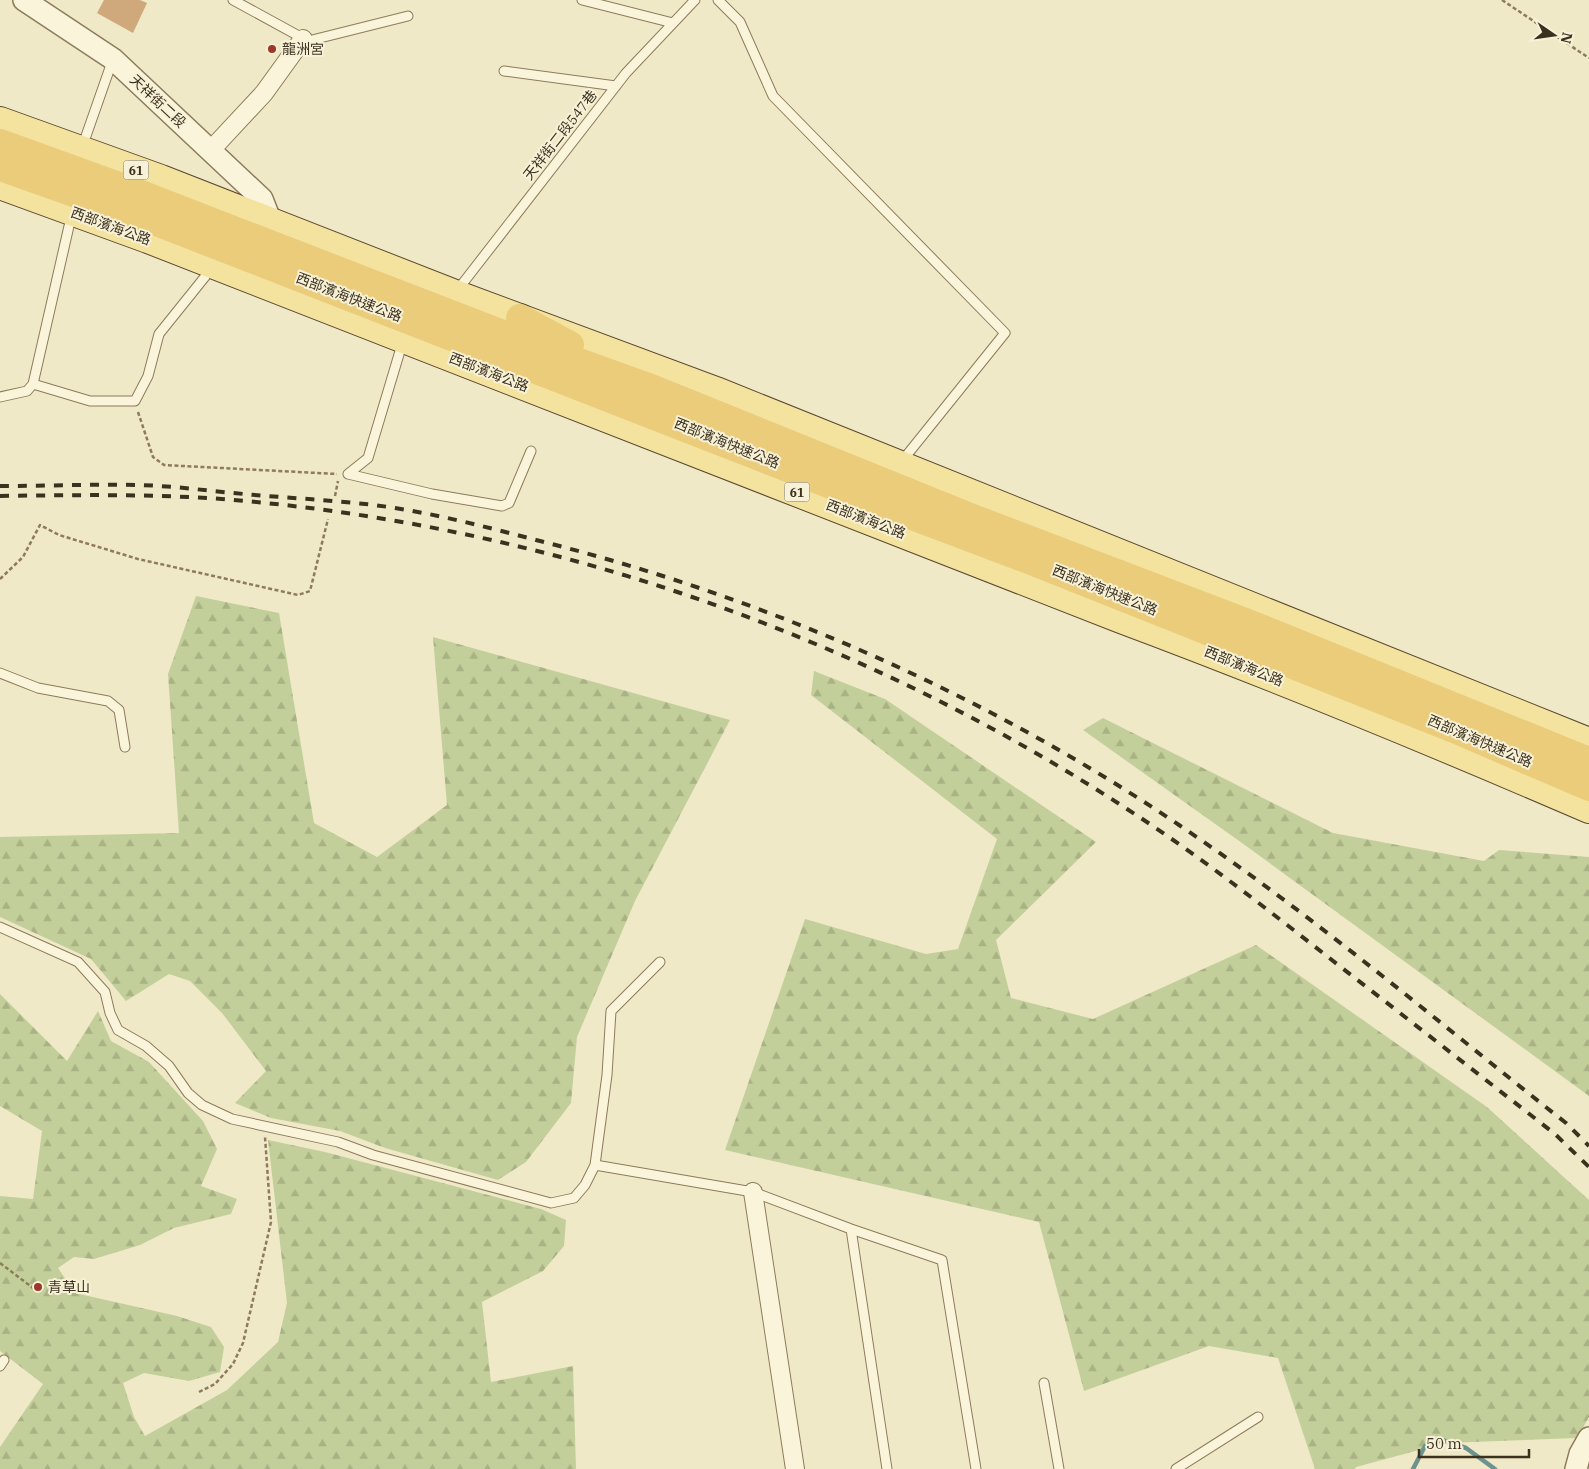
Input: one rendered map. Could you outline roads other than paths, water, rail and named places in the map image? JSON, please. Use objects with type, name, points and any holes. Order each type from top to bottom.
[{"type":"highway","name":"西部濱海快速公路","points":[[0,143],[156,200],[531,345],[651,388],[961,513],[1257,627],[1589,761]]},
{"type":"highway","name":"西部濱海快速公路","points":[[0,167],[159,223],[867,499],[1026,559],[1444,725],[1589,787]]},
{"type":"highway","points":[[520,318],[651,388]]},
{"type":"highway","points":[[1026,559],[1247,666]]},
{"type":"main road","name":"61","points":[[0,121],[716,391],[1357,647],[1589,742]]},
{"type":"main road","name":"西部濱海公路","points":[[0,185],[404,339],[1121,619],[1247,666],[1460,753],[1589,809]]},
{"type":"street","name":"天祥街二段","points":[[24,0],[113,59],[262,199],[271,222]]},
{"type":"street","points":[[210,151],[264,93],[304,39]]},
{"type":"street","points":[[753,1192],[795,1469]]},
{"type":"street","points":[[1576,1469],[1580,1454],[1589,1438]]},
{"type":"lane","points":[[233,0],[308,41],[408,16]]},
{"type":"lane","points":[[582,0],[673,23]]},
{"type":"lane","name":"天祥街二段547巷","points":[[455,294],[616,86],[695,0]]},
{"type":"lane","points":[[718,0],[740,22],[773,96],[1005,333],[899,465]]},
{"type":"lane","points":[[86,136],[113,59]]},
{"type":"lane","points":[[504,71],[616,86]]},
{"type":"lane","points":[[0,396],[27,391],[34,384],[69,226]]},
{"type":"lane","points":[[34,384],[90,401],[135,401],[148,376],[159,334],[214,266]]},
{"type":"lane","points":[[404,339],[368,458],[348,474],[432,494],[502,506],[509,503],[531,451]]},
{"type":"lane","points":[[0,673],[38,688],[88,699],[108,701],[119,710],[126,747]]},
{"type":"lane","points":[[0,927],[78,962],[105,992],[110,1013],[118,1030],[146,1046],[161,1059],[188,1093],[202,1105],[232,1119],[338,1142],[372,1155],[551,1203],[574,1198],[585,1185],[595,1165],[607,1075],[611,1011],[660,962]]},
{"type":"lane","points":[[595,1165],[753,1192],[942,1260],[976,1469]]},
{"type":"lane","points":[[852,1229],[888,1469]]},
{"type":"lane","points":[[1044,1383],[1059,1469]]},
{"type":"lane","points":[[1176,1469],[1258,1417]]},
{"type":"waterway","points":[[1413,1469],[1425,1446],[1442,1440],[1466,1448],[1495,1469]]},
{"type":"railway","points":[[0,486],[105,485],[179,487],[374,505],[435,515],[621,563],[705,590],[788,620],[870,654],[950,692],[1028,733],[1105,777],[1179,825],[1278,896],[1375,970],[1566,1123],[1589,1146]]},
{"type":"railway","points":[[0,496],[130,495],[208,498],[330,511],[451,531],[570,560],[687,595],[802,638],[914,689],[1023,745],[1154,827],[1207,864],[1555,1134],[1589,1167]]},
{"type":"place","name":"龍洲宮","points":[[272,49]]},
{"type":"place","name":"青草山","points":[[38,1287]]}]
